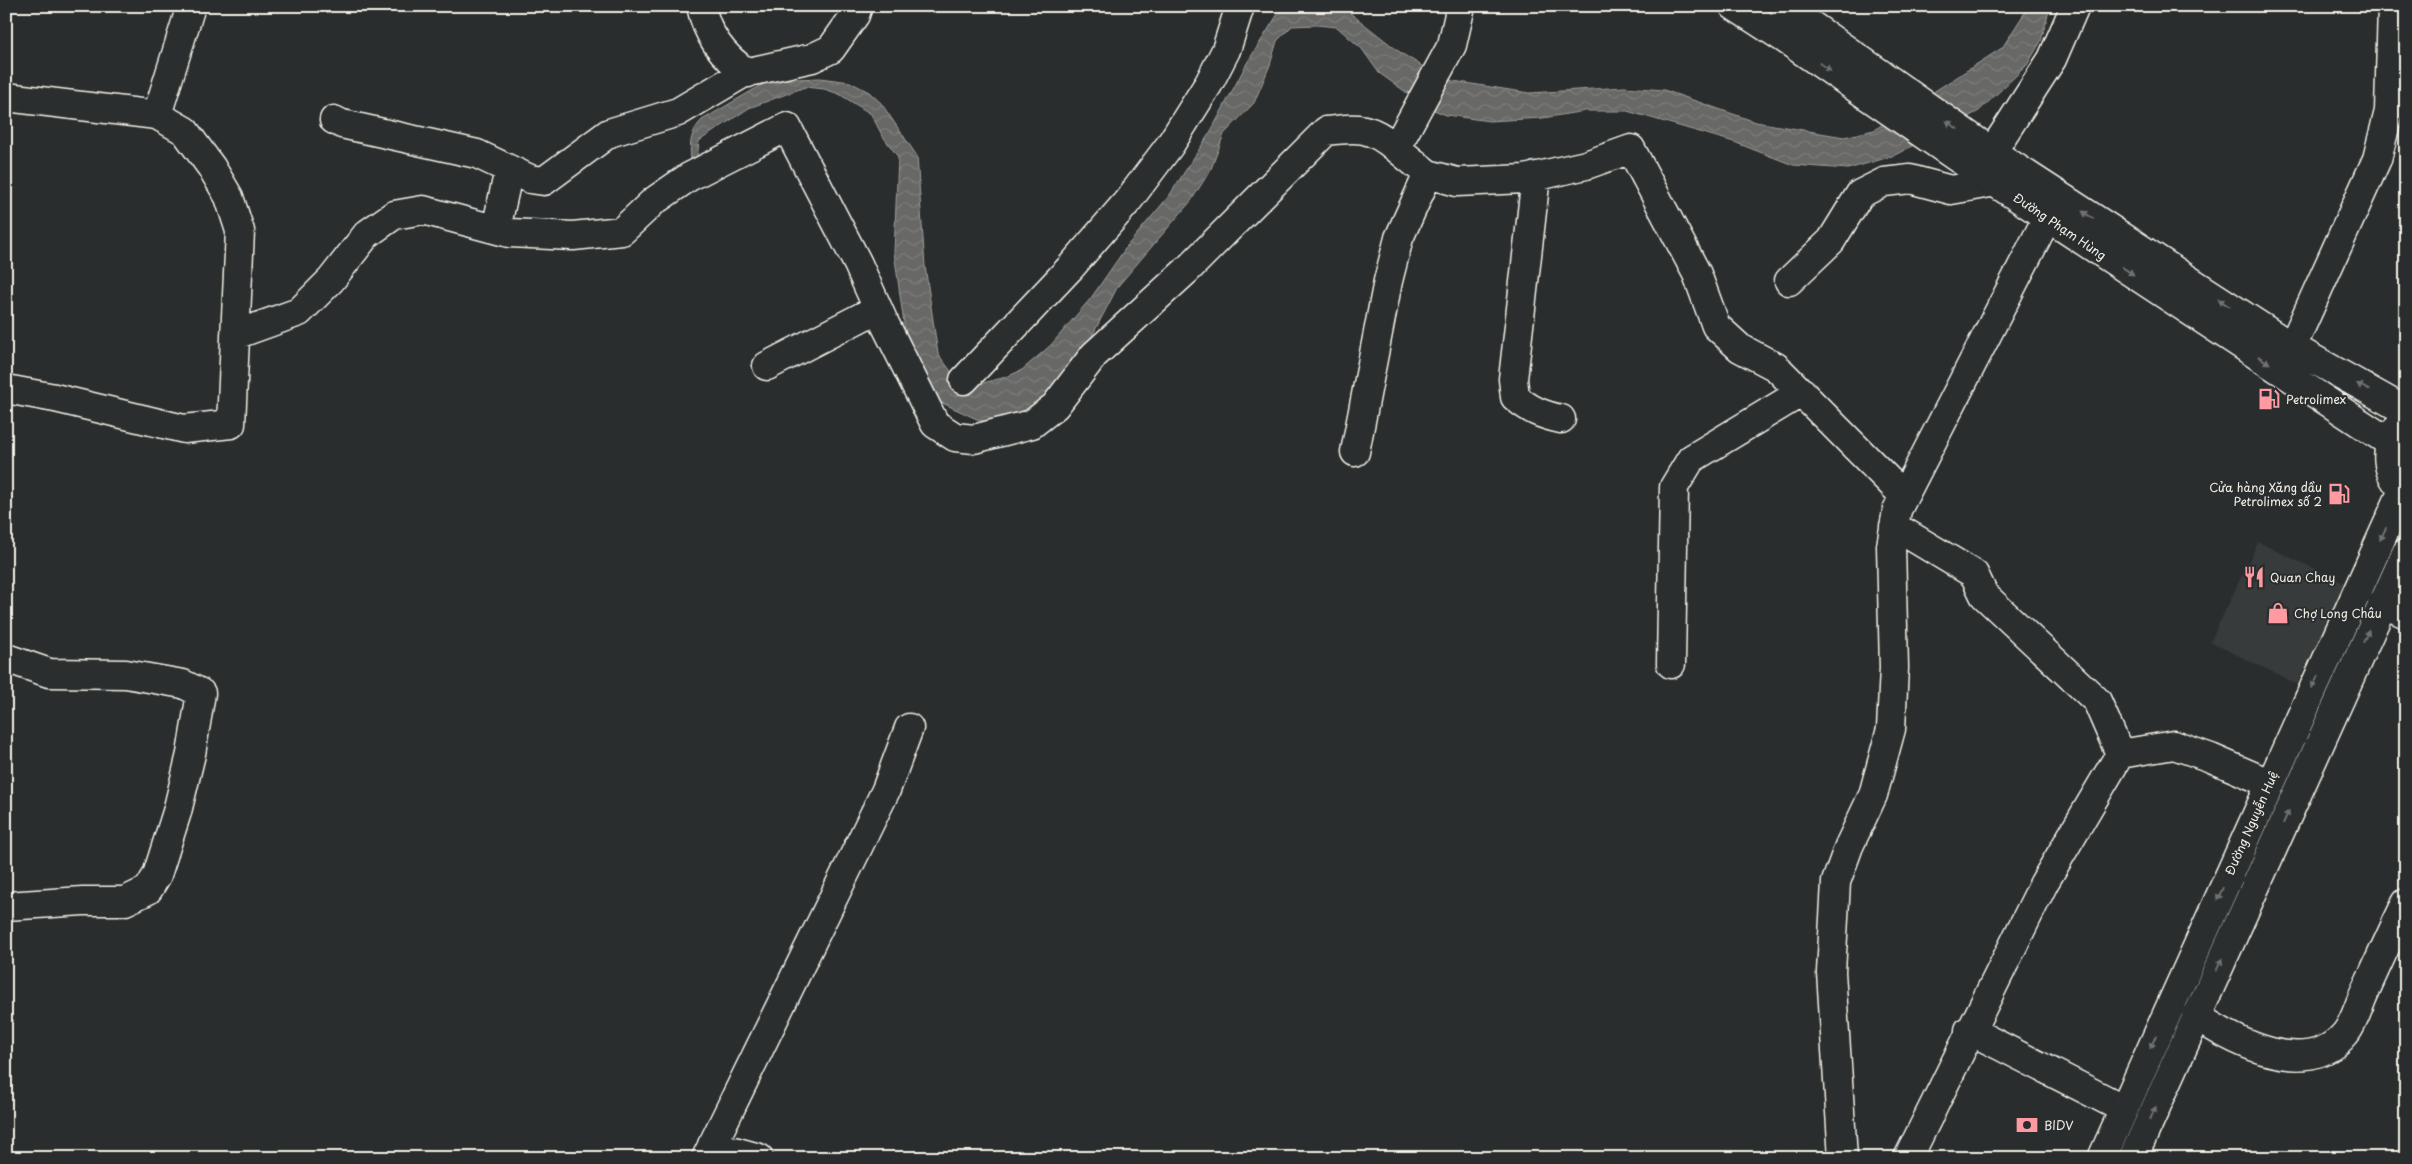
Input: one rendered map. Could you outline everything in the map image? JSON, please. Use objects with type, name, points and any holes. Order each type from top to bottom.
[{"type":"street","points":[[157,115],[191,6]]},
{"type":"street","points":[[700,6],[712,39],[737,66],[748,72]]},
{"type":"street","points":[[334,120],[342,124],[477,154],[530,179],[544,181],[609,133],[678,112],[748,72],[812,58],[831,49],[855,15],[858,6]]},
{"type":"street","points":[[964,380],[1070,268],[1127,202],[1170,145],[1226,50],[1240,6]]},
{"type":"street","points":[[1396,148],[1452,46],[1461,6]]},
{"type":"street","name":"Đường Phạm Hùng","points":[[1734,6],[1789,21],[2292,347],[2406,411]]},
{"type":"street","points":[[1992,152],[2052,59],[2075,6]]},
{"type":"street","points":[[2292,347],[2377,159],[2389,111],[2392,6]]},
{"type":"street","name":"Đường Phạm Hùng","points":[[1789,21],[1956,157],[2389,442]]},
{"type":"street","points":[[6,97],[157,115],[184,131],[212,168],[229,198],[240,231],[231,424],[184,429],[55,398],[6,389]]},
{"type":"street","points":[[235,335],[299,312],[331,280],[367,234],[394,215],[423,210],[509,233],[573,236],[622,231],[654,201],[689,177],[787,127],[858,264],[883,320],[935,424],[955,437],[974,439],[1032,424],[1055,406],[1094,355],[1186,271],[1326,131],[1353,128],[1379,133],[1428,174],[1457,182],[1536,176],[1586,165],[1631,149],[1697,274],[1716,326],[1740,348],[1776,367],[1904,496]]},
{"type":"street","points":[[496,229],[509,170]]},
{"type":"street","points":[[1355,452],[1388,282],[1399,238],[1428,174]]},
{"type":"street","points":[[1536,176],[1513,379],[1515,397],[1527,408],[1543,416],[1561,419]]},
{"type":"street","points":[[1789,281],[1831,240],[1860,194],[1884,182],[1910,179],[1951,190],[1996,182]]},
{"type":"street","points":[[1842,1158],[1831,972],[1836,882],[1849,846],[1873,795],[1891,728],[1894,668],[1891,546],[1897,510],[2047,218]]},
{"type":"street","points":[[767,366],[864,314],[873,311],[883,320]]},
{"type":"street","points":[[1671,664],[1674,487],[1691,459],[1802,392]]},
{"type":"street","points":[[2405,491],[2394,479],[2388,465],[2389,442],[2400,423],[2406,419]]},
{"type":"street","name":"Đường Nguyễn Huệ","points":[[2102,1158],[2269,783],[2405,491]]},
{"type":"street","points":[[1894,526],[1974,574],[1984,595],[2097,701],[2120,754]]},
{"type":"street","points":[[2133,1158],[2406,553]]},
{"type":"street","points":[[2382,603],[2406,614]]},
{"type":"street","points":[[6,658],[49,673],[126,674],[183,684],[201,693],[191,754],[177,812],[157,875],[148,890],[125,901],[83,901],[6,906]]},
{"type":"street","points":[[759,1158],[709,1151],[886,790],[909,728]]},
{"type":"street","points":[[2120,754],[2174,745],[2211,758],[2269,783]]},
{"type":"street","points":[[1908,1158],[1969,1030],[2044,883],[2120,754]]},
{"type":"street","points":[[2196,1016],[2220,1032],[2257,1048],[2280,1054],[2299,1056],[2327,1050],[2346,1034],[2406,902]]},
{"type":"street","points":[[1969,1030],[2124,1109]]},
{"type":"shaded area","name":"Chợ Long Châu","points":[[2258,542],[2346,584],[2297,684],[2210,642]]},
{"type":"water","points":[[1283,6],[1335,6],[1345,9],[1401,53],[1453,81],[1529,93],[1625,87],[1664,90],[1756,122],[1844,137],[1874,130],[2002,48],[2029,6],[2050,6],[2041,41],[2027,65],[1979,111],[1893,156],[1848,169],[1793,165],[1734,142],[1627,111],[1585,111],[1543,118],[1489,121],[1446,115],[1427,107],[1379,73],[1362,49],[1337,27],[1316,25],[1292,26],[1277,41],[1270,65],[1254,103],[1224,134],[1211,169],[1191,201],[1118,286],[1092,336],[1065,381],[1034,413],[1008,419],[981,421],[936,400],[918,365],[905,331],[894,252],[898,157],[882,135],[871,114],[839,94],[824,89],[805,87],[749,108],[699,141],[697,160],[691,159],[690,148],[692,138],[695,128],[702,120],[770,80],[820,78],[850,82],[869,92],[881,103],[917,156],[925,266],[938,354],[953,374],[964,381],[983,383],[1006,377],[1022,370],[1051,345],[1091,298],[1127,246],[1169,196],[1211,131],[1247,63]]},
{"type":"place","name":"Petrolimex","points":[[2269,399]]},
{"type":"place","name":"Cửa hàng Xăng dầu Petrolimex số 2","points":[[2339,494]]},
{"type":"place","name":"Quan Chay","points":[[2254,577]]},
{"type":"place","name":"Chợ Long Châu","points":[[2278,613]]},
{"type":"place","name":"BIDV","points":[[2027,1125]]}]
